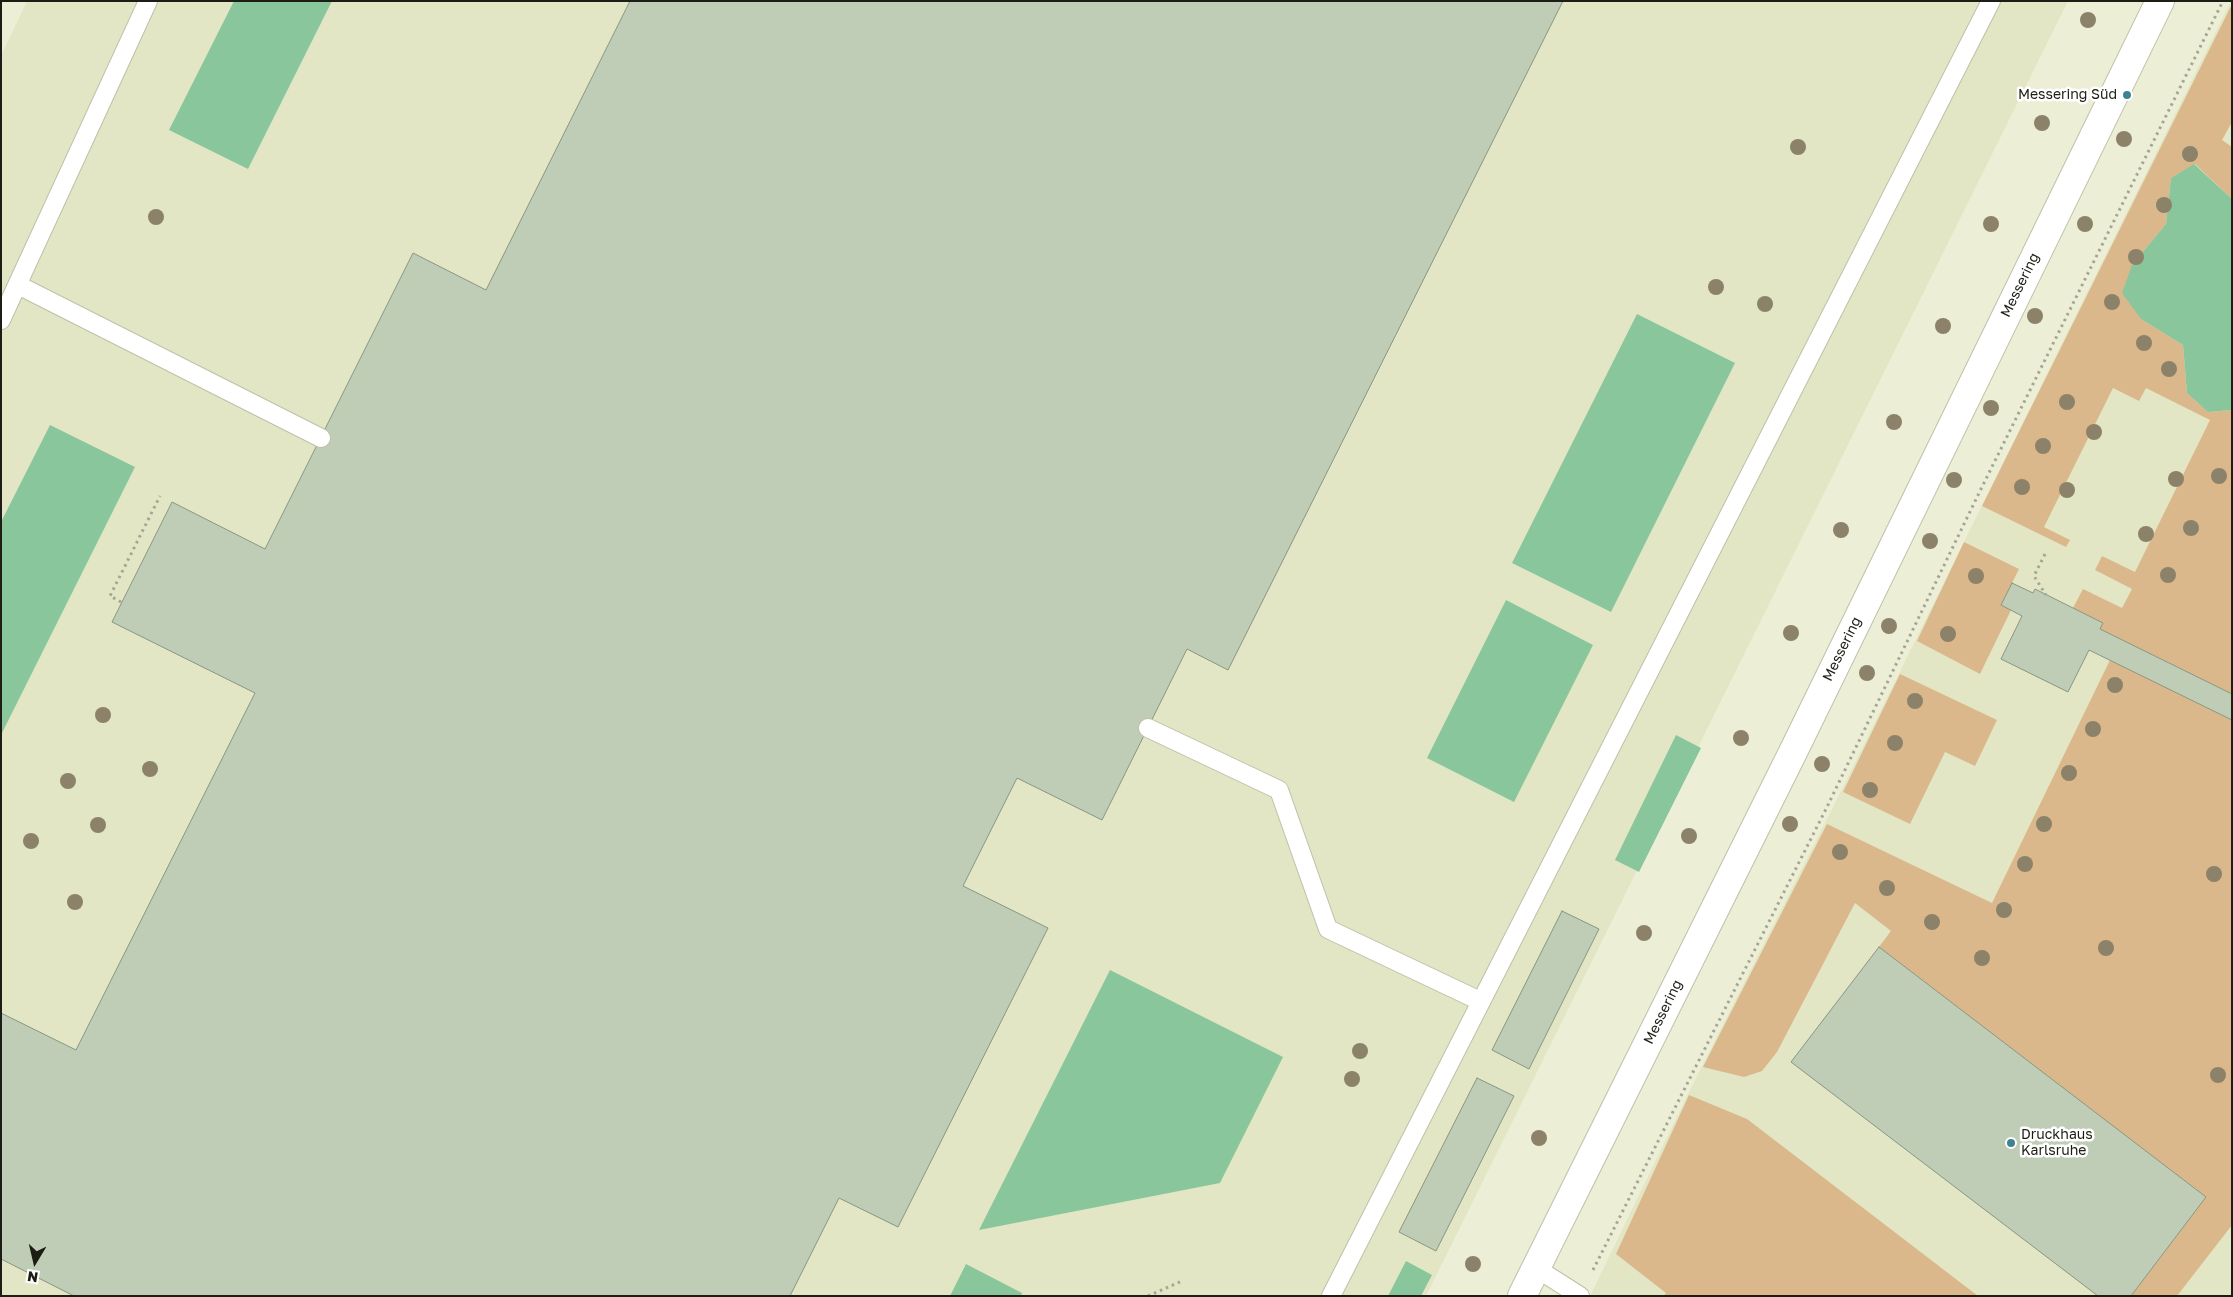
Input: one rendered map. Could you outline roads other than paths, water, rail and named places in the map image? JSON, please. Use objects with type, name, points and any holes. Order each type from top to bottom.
[{"type":"street","name":"Messering","points":[[1522,1296],[1793,752],[1906,516],[2160,1]]},
{"type":"lane","points":[[1,320],[148,1]]},
{"type":"lane","points":[[1331,1296],[1991,1]]},
{"type":"lane","points":[[18,285],[321,438]]},
{"type":"lane","points":[[1148,728],[1279,790],[1328,929],[1480,1001]]},
{"type":"lane","points":[[1536,1268],[1580,1296]]},
{"type":"place","name":"Messering Süd","points":[[2127,95]]},
{"type":"place","name":"Druckhaus Karlsruhe","points":[[2011,1143]]}]
